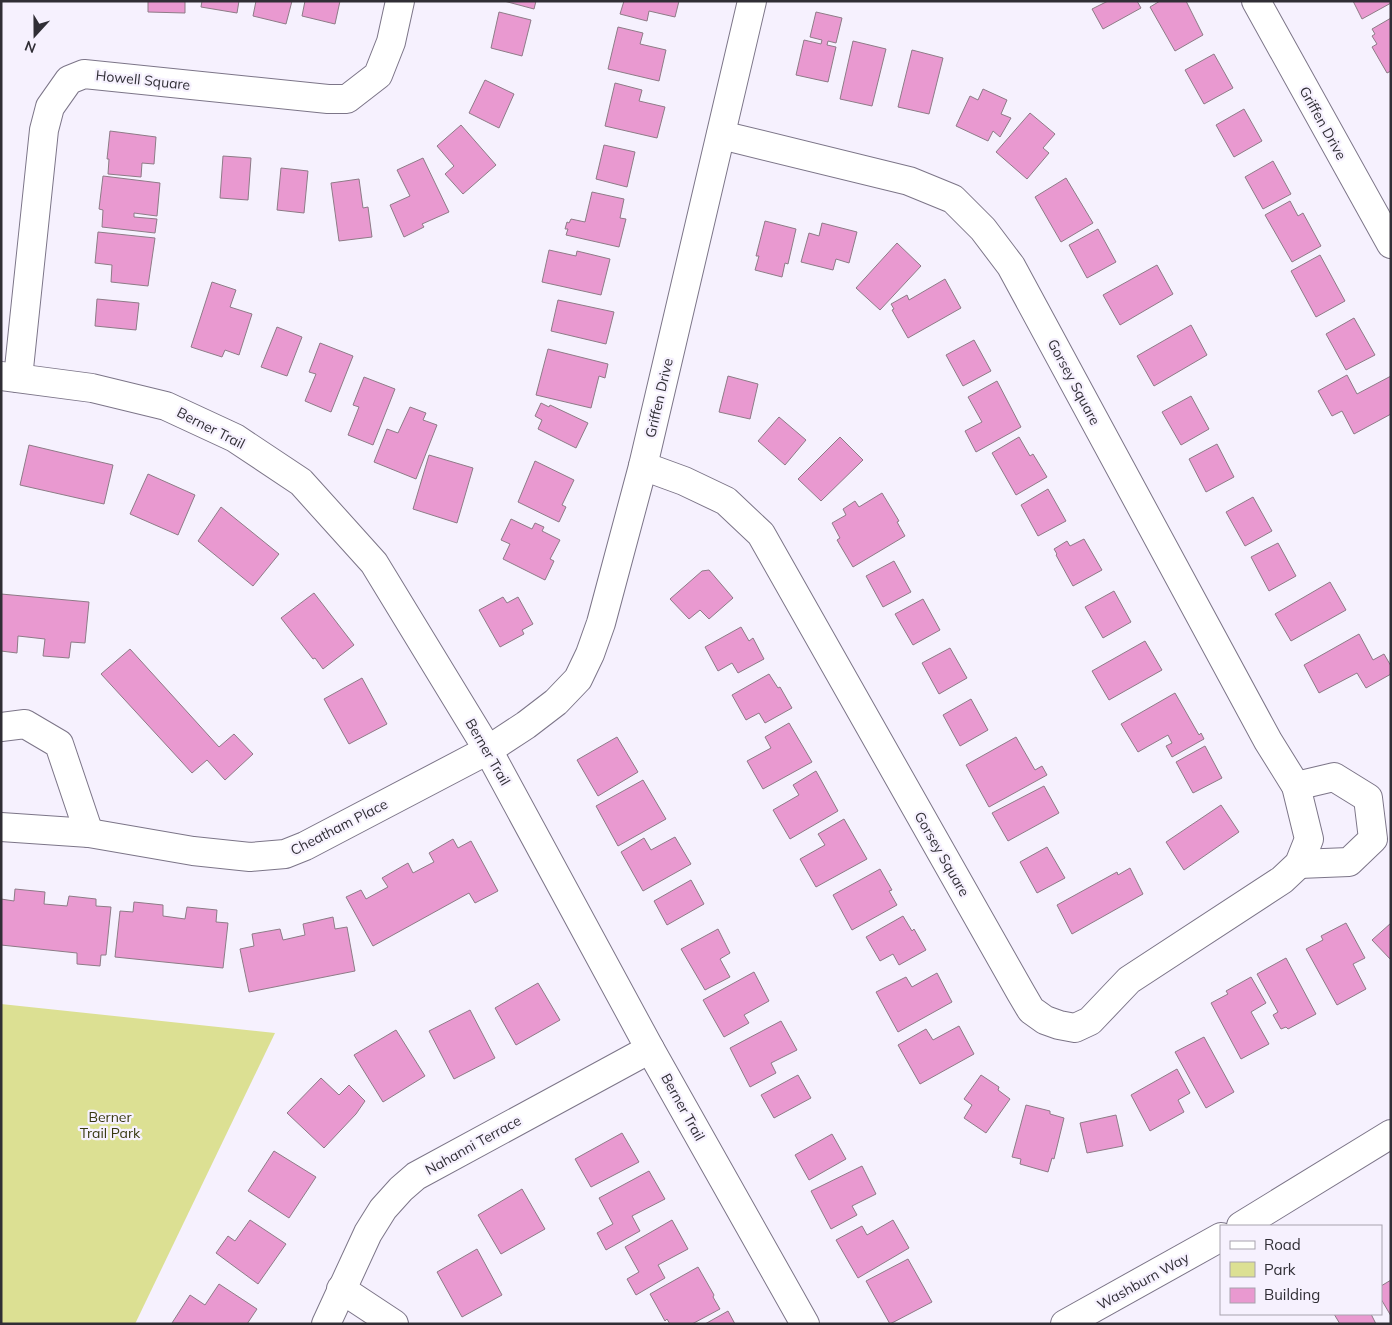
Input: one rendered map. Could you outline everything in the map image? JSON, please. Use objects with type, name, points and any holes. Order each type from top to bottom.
[{"type":"street","name":"Howell Square","points":[[10,377],[44,130],[50,107],[69,80],[84,74],[318,98],[346,99],[378,75],[391,42],[400,1]]},
{"type":"street","name":"Griffen Drive","points":[[488,750],[556,702],[578,679],[590,654],[601,623],[643,466],[752,1]]},
{"type":"street","name":"Griffen Drive","points":[[1256,1],[1391,244]]},
{"type":"street","name":"Gorsey Square","points":[[643,466],[684,481],[726,501],[761,534],[1021,993],[1031,1010],[1044,1020],[1075,1028],[1090,1021],[1129,980],[1282,880],[1298,864],[1309,839],[1296,786],[1268,741],[1011,266],[983,229],[953,199],[909,181],[721,134]]},
{"type":"street","name":"Berner Trail","points":[[10,377],[92,388],[166,406],[234,438],[301,482],[374,563],[488,750],[650,1049],[805,1324]]},
{"type":"street","points":[[1,727],[25,724],[58,744],[89,834]]},
{"type":"street","name":"Cheatham Place","points":[[1,827],[89,834],[193,851],[250,857],[285,854],[306,846],[488,750]]},
{"type":"street","points":[[1296,786],[1334,777],[1368,798],[1373,839],[1349,862],[1298,864]]},
{"type":"street","name":"Nahanni Terrace","points":[[326,1324],[368,1233],[383,1209],[416,1176],[650,1049]]},
{"type":"street","points":[[1243,1225],[1391,1134]]},
{"type":"street","name":"Washburn Way","points":[[1066,1324],[1220,1238]]},
{"type":"street","points":[[341,1289],[394,1324]]},
{"type":"green space","name":"Berner Trail Park","points":[[1,1004],[275,1033],[135,1324],[1,1324]]},
{"type":"building","points":[[148,1],[185,1],[185,13],[148,12]]},
{"type":"building","points":[[202,1],[239,1],[237,13],[201,7]]},
{"type":"building","points":[[256,1],[292,1],[286,24],[253,16]]},
{"type":"building","points":[[305,1],[340,1],[335,24],[302,16]]},
{"type":"building","points":[[504,1],[536,1],[534,9]]},
{"type":"building","points":[[624,1],[679,1],[675,17],[649,11],[647,21],[620,14]]},
{"type":"building","points":[[1108,1],[1137,1],[1141,8],[1103,29],[1092,9]]},
{"type":"building","points":[[1160,1],[1186,1],[1203,35],[1175,51],[1150,7]]},
{"type":"building","points":[[1353,1],[1391,1],[1391,3],[1362,19]]},
{"type":"building","points":[[499,12],[531,20],[522,56],[491,48]]},
{"type":"building","points":[[816,12],[842,18],[836,43],[828,41],[827,45],[836,47],[828,82],[796,75],[804,40],[821,44],[822,40],[810,37]]},
{"type":"building","points":[[1391,18],[1391,71],[1387,73],[1372,47],[1377,44],[1372,36],[1375,34],[1372,29]]},
{"type":"building","points":[[618,27],[643,33],[640,44],[666,50],[659,81],[608,69]]},
{"type":"building","points":[[853,41],[886,49],[872,106],[840,99]]},
{"type":"building","points":[[912,50],[943,58],[929,114],[898,107]]},
{"type":"building","points":[[1214,54],[1233,88],[1204,104],[1185,70]]},
{"type":"building","points":[[485,80],[514,94],[499,128],[469,113]]},
{"type":"building","points":[[615,83],[642,90],[639,101],[665,107],[657,138],[605,126]]},
{"type":"building","points":[[983,89],[1007,100],[1001,114],[1011,118],[1000,137],[993,131],[988,141],[956,126],[970,96],[978,100]]},
{"type":"building","points":[[1244,109],[1262,141],[1234,157],[1216,125]]},
{"type":"building","points":[[1030,113],[1055,134],[1043,148],[1049,153],[1027,179],[996,152]]},
{"type":"building","points":[[461,125],[496,165],[463,194],[445,174],[454,166],[437,146]]},
{"type":"building","points":[[110,131],[156,137],[154,164],[142,163],[141,177],[108,174],[109,159],[107,159]]},
{"type":"building","points":[[604,145],[635,152],[627,187],[596,179]]},
{"type":"building","points":[[223,156],[251,158],[248,200],[220,198]]},
{"type":"building","points":[[423,158],[449,212],[422,224],[424,227],[404,237],[390,205],[410,196],[397,170]]},
{"type":"building","points":[[1273,161],[1291,194],[1263,209],[1245,177]]},
{"type":"building","points":[[281,168],[308,171],[304,213],[277,210]]},
{"type":"building","points":[[103,176],[160,183],[157,216],[134,213],[134,217],[157,219],[155,233],[102,227],[103,210],[99,209]]},
{"type":"building","points":[[1066,178],[1093,223],[1061,242],[1035,197]]},
{"type":"building","points":[[359,179],[363,208],[368,207],[372,237],[339,241],[331,183]]},
{"type":"building","points":[[592,192],[624,199],[620,218],[626,219],[619,247],[566,235],[568,229],[565,229],[567,222],[569,223],[571,219],[585,222]]},
{"type":"building","points":[[1290,201],[1298,216],[1303,213],[1321,246],[1292,262],[1265,215]]},
{"type":"building","points":[[765,221],[796,229],[788,264],[785,263],[782,277],[755,270],[759,256],[756,256]]},
{"type":"building","points":[[822,223],[857,232],[849,263],[836,259],[833,270],[801,262],[809,233],[819,236]]},
{"type":"building","points":[[1098,229],[1116,262],[1087,278],[1069,245]]},
{"type":"building","points":[[98,232],[155,238],[148,286],[111,282],[112,265],[95,263]]},
{"type":"building","points":[[897,243],[921,266],[880,310],[856,288]]},
{"type":"building","points":[[549,250],[576,256],[577,251],[610,259],[601,295],[542,282]]},
{"type":"building","points":[[1320,255],[1345,301],[1316,317],[1291,271]]},
{"type":"building","points":[[1157,265],[1173,294],[1120,325],[1103,295]]},
{"type":"building","points":[[945,279],[961,308],[908,338],[892,310],[894,309],[891,304],[907,295],[909,300]]},
{"type":"building","points":[[212,282],[236,290],[230,307],[252,314],[239,355],[225,350],[222,357],[191,347]]},
{"type":"building","points":[[97,299],[139,303],[136,330],[95,326]]},
{"type":"building","points":[[558,300],[614,312],[606,344],[551,331]]},
{"type":"building","points":[[1354,318],[1375,355],[1346,370],[1326,334]]},
{"type":"building","points":[[1191,325],[1207,355],[1154,386],[1137,356]]},
{"type":"building","points":[[277,327],[302,337],[287,376],[261,367]]},
{"type":"building","points":[[974,340],[991,371],[963,386],[946,355]]},
{"type":"building","points":[[320,343],[353,356],[331,412],[305,401],[316,374],[309,372]]},
{"type":"building","points":[[548,349],[608,364],[605,378],[599,376],[591,408],[536,395]]},
{"type":"building","points":[[1347,375],[1357,394],[1391,376],[1391,414],[1354,434],[1342,411],[1332,416],[1318,391]]},
{"type":"building","points":[[728,376],[758,384],[750,419],[719,412]]},
{"type":"building","points":[[364,377],[395,389],[373,445],[348,435],[359,407],[353,405]]},
{"type":"building","points":[[997,381],[1021,427],[976,452],[965,431],[982,422],[968,397]]},
{"type":"building","points":[[1191,396],[1209,429],[1181,445],[1162,412]]},
{"type":"building","points":[[541,403],[549,407],[550,405],[588,423],[576,448],[538,429],[542,420],[535,416]]},
{"type":"building","points":[[410,407],[426,413],[423,420],[437,425],[416,479],[374,462],[387,429],[398,433]]},
{"type":"building","points":[[779,417],[806,440],[785,465],[758,441]]},
{"type":"building","points":[[840,437],[863,460],[821,501],[798,479]]},
{"type":"building","points":[[1019,437],[1030,456],[1033,454],[1047,477],[1016,495],[992,453]]},
{"type":"building","points":[[1217,444],[1234,477],[1206,492],[1189,459]]},
{"type":"building","points":[[29,445],[113,465],[104,504],[20,485]]},
{"type":"building","points":[[429,455],[473,468],[457,523],[413,509]]},
{"type":"building","points":[[535,461],[574,480],[562,505],[566,507],[559,522],[518,502]]},
{"type":"building","points":[[148,474],[195,495],[178,535],[130,514]]},
{"type":"building","points":[[1048,489],[1066,521],[1038,536],[1021,505]]},
{"type":"building","points":[[882,493],[899,521],[897,522],[905,536],[853,567],[837,540],[840,538],[832,523],[846,515],[843,509],[855,501],[859,507]]},
{"type":"building","points":[[1253,497],[1272,531],[1245,546],[1226,512]]},
{"type":"building","points":[[221,507],[279,554],[253,586],[198,541]]},
{"type":"building","points":[[511,519],[532,529],[535,523],[544,527],[542,531],[560,540],[550,559],[554,561],[545,580],[503,559],[510,544],[501,540]]},
{"type":"building","points":[[1084,539],[1102,570],[1073,586],[1054,549],[1067,541],[1070,546]]},
{"type":"building","points":[[1278,543],[1296,576],[1269,591],[1251,557]]},
{"type":"building","points":[[894,561],[911,592],[883,607],[866,576]]},
{"type":"building","points":[[709,570],[733,598],[709,619],[700,610],[689,619],[670,599],[702,571]]},
{"type":"building","points":[[1330,582],[1346,610],[1291,641],[1275,614]]},
{"type":"building","points":[[1114,591],[1131,622],[1103,638],[1085,607]]},
{"type":"building","points":[[314,593],[354,645],[323,669],[281,618]]},
{"type":"building","points":[[1,594],[89,602],[85,643],[71,642],[69,658],[43,656],[45,639],[18,636],[17,653],[1,651]]},
{"type":"building","points":[[503,597],[507,603],[518,597],[533,624],[522,630],[524,634],[500,647],[479,610]]},
{"type":"building","points":[[923,599],[940,630],[913,645],[895,614]]},
{"type":"building","points":[[741,627],[749,641],[753,638],[764,659],[738,673],[732,663],[718,671],[705,647]]},
{"type":"building","points":[[1359,634],[1373,660],[1384,654],[1391,666],[1391,674],[1366,688],[1357,673],[1319,693],[1304,665]]},
{"type":"building","points":[[1145,641],[1162,670],[1109,700],[1092,671]]},
{"type":"building","points":[[950,648],[967,678],[939,694],[922,663]]},
{"type":"building","points":[[130,649],[219,747],[234,734],[253,754],[225,780],[207,760],[192,773],[101,674]]},
{"type":"building","points":[[769,674],[778,688],[780,687],[792,708],[765,723],[759,713],[746,720],[732,695]]},
{"type":"building","points":[[362,678],[387,724],[349,744],[324,699]]},
{"type":"building","points":[[1175,693],[1199,735],[1201,733],[1204,739],[1172,757],[1166,746],[1172,743],[1168,735],[1138,752],[1121,724]]},
{"type":"building","points":[[971,699],[988,730],[960,746],[943,715]]},
{"type":"building","points":[[789,723],[812,762],[763,789],[747,761],[771,748],[765,737]]},
{"type":"building","points":[[617,737],[638,772],[598,796],[577,760]]},
{"type":"building","points":[[1016,737],[1035,770],[1042,766],[1047,775],[989,807],[966,765]]},
{"type":"building","points":[[1205,746],[1222,778],[1193,793],[1176,762]]},
{"type":"building","points":[[816,771],[838,811],[790,839],[773,810],[799,795],[793,785]]},
{"type":"building","points":[[643,780],[666,819],[618,846],[596,806]]},
{"type":"building","points":[[1044,786],[1059,813],[1008,841],[992,813]]},
{"type":"building","points":[[1221,805],[1239,832],[1184,870],[1166,842]]},
{"type":"building","points":[[844,819],[867,859],[816,887],[800,859],[825,845],[818,834]]},
{"type":"building","points":[[675,837],[691,864],[643,891],[621,852],[644,838],[651,850]]},
{"type":"building","points":[[453,839],[458,848],[471,841],[498,891],[475,903],[469,893],[373,946],[346,897],[361,890],[366,899],[388,887],[382,878],[408,863],[413,873],[434,862],[429,853]]},
{"type":"building","points":[[1047,847],[1065,878],[1037,893],[1020,862]]},
{"type":"building","points":[[1130,868],[1143,894],[1072,934],[1057,905],[1117,872],[1118,875]]},
{"type":"building","points":[[880,869],[892,890],[889,891],[897,905],[852,930],[833,895]]},
{"type":"building","points":[[691,880],[704,904],[667,925],[654,901]]},
{"type":"building","points":[[15,889],[45,892],[44,904],[67,906],[69,896],[96,899],[96,906],[111,907],[106,955],[101,955],[100,966],[77,964],[77,953],[1,945],[1,899],[14,901]]},
{"type":"building","points":[[134,902],[163,905],[163,916],[185,919],[187,907],[217,910],[216,922],[228,923],[223,968],[115,957],[120,911],[133,912]]},
{"type":"building","points":[[903,916],[912,931],[914,929],[926,950],[899,965],[893,954],[880,961],[866,937]]},
{"type":"building","points":[[333,917],[335,929],[347,927],[355,971],[249,992],[240,949],[254,946],[252,934],[280,929],[283,940],[305,935],[303,924]]},
{"type":"building","points":[[1346,923],[1365,958],[1353,964],[1366,989],[1337,1005],[1306,949],[1323,940],[1321,936]]},
{"type":"building","points":[[1391,923],[1391,960],[1372,940]]},
{"type":"building","points":[[718,929],[730,953],[720,959],[730,977],[705,990],[681,949]]},
{"type":"building","points":[[1286,958],[1316,1014],[1288,1029],[1286,1027],[1281,1029],[1273,1015],[1278,1012],[1257,974]]},
{"type":"building","points":[[754,972],[769,1001],[744,1015],[749,1023],[724,1037],[703,1000]]},
{"type":"building","points":[[937,973],[952,1002],[898,1032],[876,992],[906,977],[912,987]]},
{"type":"building","points":[[1251,977],[1266,1003],[1251,1012],[1269,1044],[1241,1059],[1211,1003],[1228,994],[1226,991]]},
{"type":"building","points":[[538,983],[560,1020],[516,1045],[495,1008]]},
{"type":"building","points":[[470,1010],[495,1058],[454,1079],[429,1031]]},
{"type":"building","points":[[781,1021],[797,1050],[771,1063],[776,1073],[750,1087],[730,1048]]},
{"type":"building","points":[[959,1026],[974,1054],[920,1084],[898,1045],[926,1029],[933,1040]]},
{"type":"building","points":[[396,1030],[425,1076],[383,1102],[354,1055]]},
{"type":"building","points":[[1204,1037],[1234,1092],[1206,1108],[1175,1052]]},
{"type":"building","points":[[1177,1069],[1190,1093],[1178,1100],[1184,1112],[1150,1131],[1131,1095]]},
{"type":"building","points":[[798,1075],[811,1098],[774,1118],[761,1095]]},
{"type":"building","points":[[981,1075],[999,1087],[998,1090],[1010,1099],[986,1133],[964,1118],[972,1105],[964,1099]]},
{"type":"building","points":[[321,1078],[339,1095],[349,1085],[365,1101],[356,1114],[324,1148],[287,1113]]},
{"type":"building","points":[[1026,1105],[1050,1111],[1050,1114],[1064,1118],[1054,1159],[1052,1158],[1048,1172],[1020,1164],[1021,1159],[1012,1157]]},
{"type":"building","points":[[1116,1115],[1123,1146],[1087,1153],[1080,1123]]},
{"type":"building","points":[[622,1133],[639,1162],[591,1187],[575,1159]]},
{"type":"building","points":[[832,1134],[846,1159],[809,1180],[795,1155]]},
{"type":"building","points":[[274,1151],[316,1177],[289,1218],[248,1191]]},
{"type":"building","points":[[862,1166],[876,1194],[852,1206],[857,1215],[831,1229],[811,1191]]},
{"type":"building","points":[[649,1171],[665,1199],[632,1216],[640,1231],[606,1250],[597,1233],[613,1224],[599,1198]]},
{"type":"building","points":[[522,1189],[545,1229],[501,1254],[478,1215]]},
{"type":"building","points":[[250,1220],[286,1244],[258,1284],[216,1253],[228,1236],[235,1241]]},
{"type":"building","points":[[672,1220],[688,1249],[658,1265],[665,1278],[636,1295],[627,1279],[639,1272],[625,1247]]},
{"type":"building","points":[[893,1220],[909,1248],[858,1278],[836,1240],[862,1226],[867,1235]]},
{"type":"building","points":[[477,1249],[502,1295],[462,1317],[437,1272]]},
{"type":"building","points":[[908,1259],[932,1302],[890,1324],[866,1281]]},
{"type":"building","points":[[698,1267],[720,1309],[692,1324],[670,1324],[667,1319],[665,1321],[650,1294]]},
{"type":"building","points":[[1391,1280],[1391,1316],[1382,1301],[1382,1285]]},
{"type":"building","points":[[219,1284],[257,1309],[247,1324],[172,1323],[190,1295],[205,1305]]},
{"type":"building","points":[[728,1311],[735,1324],[705,1324]]},
{"type":"building","points":[[1335,1315],[1372,1315],[1376,1324],[1340,1324]]}]
